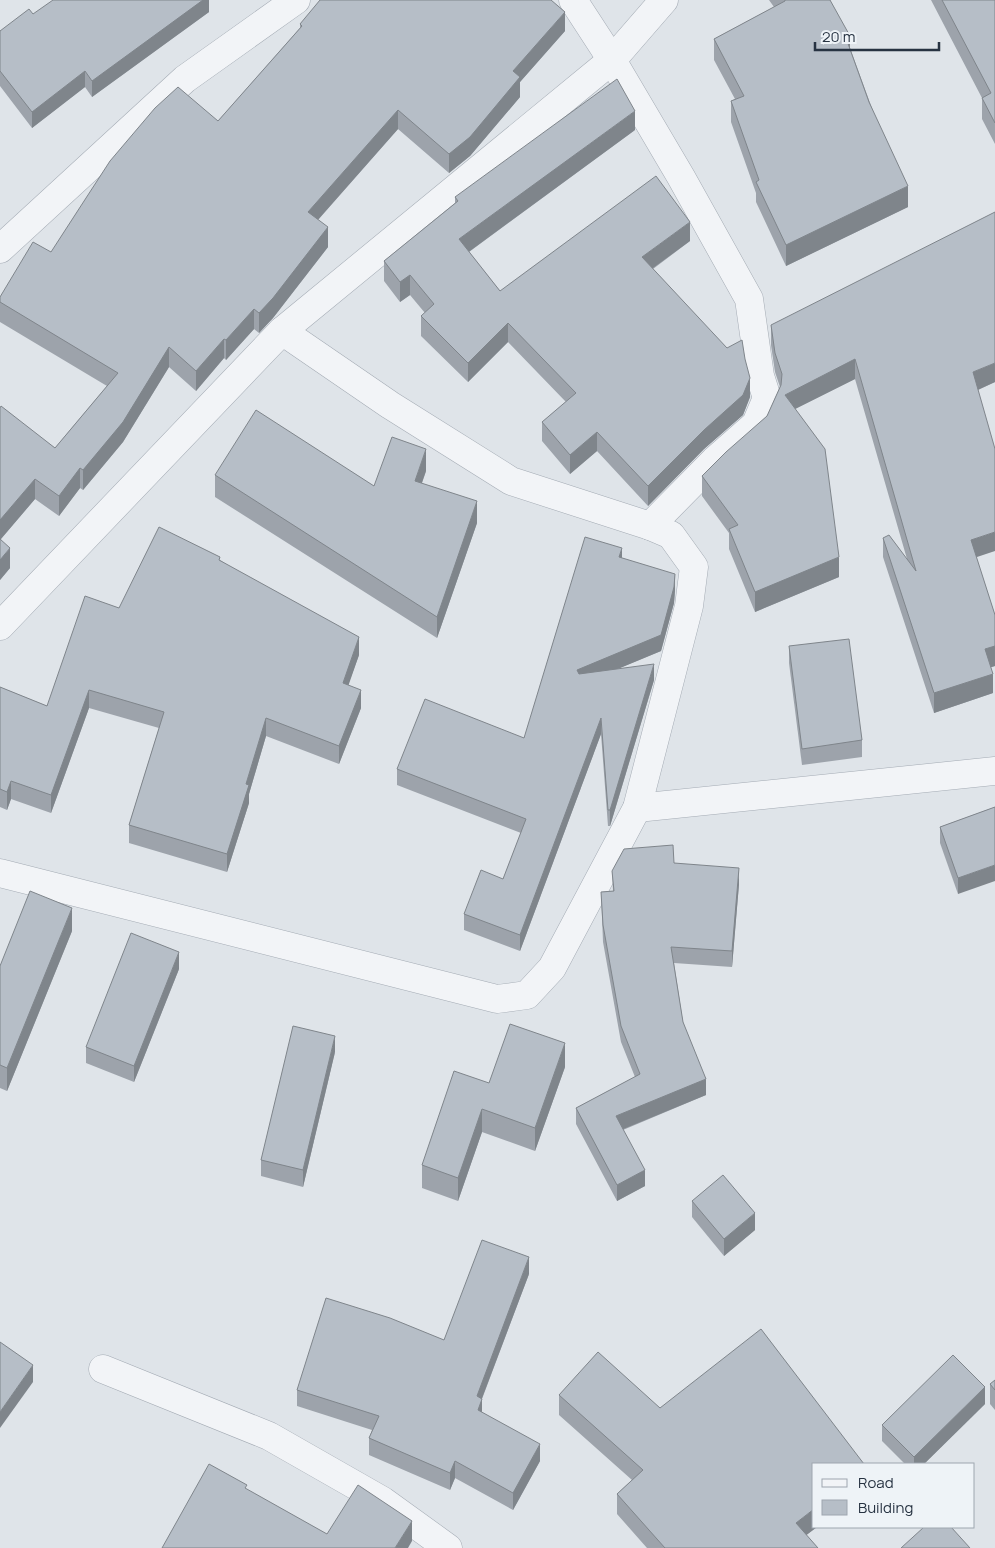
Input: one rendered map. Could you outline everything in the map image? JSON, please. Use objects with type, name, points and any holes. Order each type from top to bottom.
[{"type":"street","points":[[0,249],[185,79],[296,0]]},
{"type":"street","points":[[573,0],[612,60],[681,177],[749,299],[760,376],[767,398],[756,424],[715,460],[650,526]]},
{"type":"street","points":[[0,626],[282,331],[612,60],[664,0]]},
{"type":"street","points":[[0,873],[497,999],[527,996],[552,968],[637,808],[689,606],[694,567],[671,535],[650,526],[511,482],[390,405],[282,331]]},
{"type":"street","points":[[637,808],[995,771]]},
{"type":"street","points":[[103,1369],[269,1436],[383,1501],[448,1548]]},
{"type":"building","points":[[53,0],[203,0],[92,81],[85,71],[32,112],[0,71],[0,31],[29,9],[33,14]]},
{"type":"building","points":[[320,0],[551,0],[565,12],[513,71],[520,77],[470,137],[449,154],[398,110],[308,212],[328,227],[273,298],[259,313],[254,309],[196,371],[169,347],[123,422],[83,470],[80,468],[59,496],[35,479],[0,520],[1,406],[55,448],[118,373],[0,302],[0,297],[33,242],[51,252],[110,161],[155,108],[178,87],[218,121],[302,26],[300,24]]},
{"type":"building","points":[[785,0],[830,0],[850,36],[846,38],[869,102],[908,186],[786,245],[756,182],[759,180],[731,101],[744,96],[714,39]]},
{"type":"building","points":[[942,0],[995,0],[995,123],[982,98],[991,93]]},
{"type":"building","points":[[617,79],[635,111],[459,239],[500,291],[656,176],[690,222],[642,257],[727,348],[742,340],[750,378],[743,395],[704,430],[648,486],[597,432],[570,455],[542,422],[576,393],[508,323],[468,363],[421,316],[434,304],[410,275],[400,282],[384,261],[458,201],[455,197]]},
{"type":"building","points":[[995,212],[995,363],[973,372],[995,449],[995,532],[971,540],[995,615],[995,646],[985,649],[993,674],[934,693],[883,538],[889,535],[916,571],[855,359],[785,395],[825,449],[839,557],[755,592],[729,529],[738,525],[702,476],[767,416],[781,385],[782,374],[775,353],[771,325]]},
{"type":"building","points":[[256,410],[374,486],[392,437],[426,449],[415,481],[477,501],[437,617],[215,475]]},
{"type":"building","points":[[159,527],[220,557],[219,560],[359,637],[343,683],[361,690],[339,746],[266,718],[246,784],[249,785],[227,854],[129,825],[164,712],[89,690],[51,795],[11,781],[7,792],[0,789],[0,687],[47,706],[85,596],[119,608]]},
{"type":"building","points":[[585,537],[622,548],[619,557],[675,574],[674,587],[661,635],[577,670],[579,674],[654,664],[610,810],[608,810],[601,718],[520,935],[464,914],[481,870],[503,879],[526,819],[397,769],[425,699],[524,738]]},
{"type":"building","points":[[0,539],[10,548],[0,560]]},
{"type":"building","points":[[849,639],[862,740],[802,749],[789,646]]},
{"type":"building","points":[[995,807],[995,865],[958,878],[940,827]]},
{"type":"building","points":[[673,845],[674,863],[739,868],[732,951],[671,947],[683,1022],[706,1079],[616,1116],[645,1170],[617,1185],[576,1108],[640,1074],[621,1026],[603,925],[601,892],[614,891],[612,871],[624,849]]},
{"type":"building","points":[[30,891],[72,908],[7,1068],[0,1065],[0,966]]},
{"type":"building","points":[[131,933],[179,952],[134,1066],[86,1047]]},
{"type":"building","points":[[510,1024],[565,1043],[535,1128],[482,1109],[458,1178],[422,1165],[454,1071],[489,1083]]},
{"type":"building","points":[[293,1026],[335,1036],[303,1170],[261,1160]]},
{"type":"building","points":[[723,1175],[755,1213],[724,1239],[692,1201]]},
{"type":"building","points":[[482,1240],[529,1257],[477,1396],[482,1399],[478,1410],[540,1444],[513,1493],[455,1461],[450,1473],[369,1438],[379,1416],[297,1390],[326,1298],[390,1318],[444,1340]]},
{"type":"building","points":[[761,1329],[863,1463],[812,1463],[812,1511],[796,1523],[818,1548],[665,1548],[617,1494],[643,1470],[559,1395],[598,1352],[660,1408]]},
{"type":"building","points":[[0,1342],[33,1365],[0,1412]]},
{"type":"building","points":[[953,1355],[985,1387],[914,1457],[882,1425]]},
{"type":"building","points":[[995,1380],[995,1390],[990,1384]]},
{"type":"building","points":[[209,1464],[247,1485],[245,1488],[327,1534],[358,1485],[412,1521],[395,1548],[162,1548]]},
{"type":"building","points":[[923,1528],[952,1528],[970,1548],[901,1548]]}]
